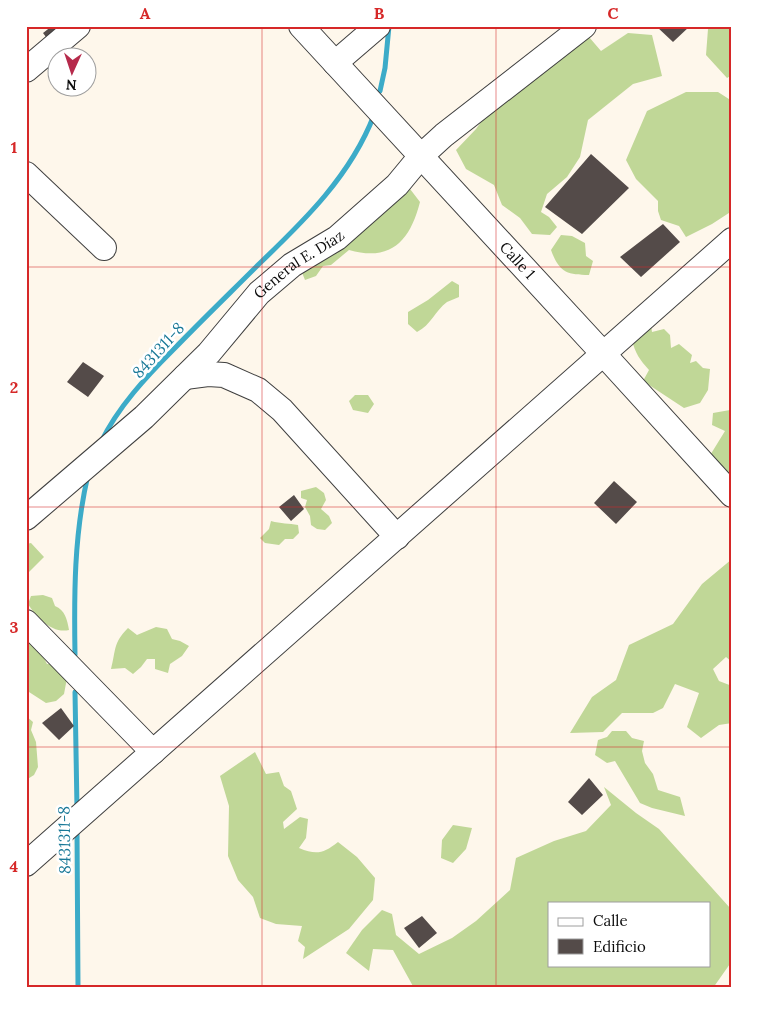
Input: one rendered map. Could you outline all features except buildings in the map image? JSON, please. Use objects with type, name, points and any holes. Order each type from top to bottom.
[{"type":"street","points":[[26,70],[78,26]]},
{"type":"street","name":"Calle 1","points":[[301,26],[732,495]]},
{"type":"street","points":[[335,63],[378,26]]},
{"type":"street","name":"General E. Díaz","points":[[26,518],[144,417],[209,352],[259,293],[292,265],[337,238],[396,185],[420,156],[444,135],[584,26]]},
{"type":"street","points":[[26,174],[104,248]]},
{"type":"street","points":[[26,864],[732,240]]},
{"type":"street","points":[[185,377],[208,374],[224,375],[258,390],[282,410],[397,537]]},
{"type":"street","points":[[26,622],[153,752]]},
{"type":"green space","points":[[710,26],[732,26],[732,75],[727,78],[706,55],[708,29]]},
{"type":"green space","points":[[628,33],[652,35],[662,76],[633,84],[588,120],[580,157],[567,177],[547,194],[541,212],[549,217],[557,227],[550,235],[532,234],[520,218],[502,205],[494,185],[466,169],[456,150],[476,129],[491,108],[571,47],[589,37],[601,51]]},
{"type":"green space","points":[[686,92],[718,92],[732,101],[732,211],[686,237],[679,226],[661,220],[658,211],[658,201],[636,179],[626,160],[647,111]]},
{"type":"green space","points":[[407,185],[420,202],[411,228],[396,245],[376,253],[349,250],[331,265],[323,266],[316,276],[305,280],[301,270]]},
{"type":"green space","points":[[561,235],[572,236],[585,243],[586,256],[593,261],[589,275],[569,273],[557,263],[551,250]]},
{"type":"green space","points":[[452,281],[459,285],[459,297],[447,302],[426,326],[417,332],[408,324],[408,312],[428,300]]},
{"type":"green space","points":[[650,318],[652,332],[664,329],[670,335],[671,348],[679,344],[692,355],[690,363],[696,361],[703,368],[710,369],[708,390],[700,403],[684,408],[643,381],[649,370],[638,356],[632,340]]},
{"type":"green space","points":[[355,395],[368,395],[374,404],[368,413],[353,410],[349,401]]},
{"type":"green space","points":[[732,408],[732,476],[715,467],[709,457],[725,431],[712,425],[713,413]]},
{"type":"green space","points":[[316,487],[324,493],[326,500],[321,509],[329,516],[332,523],[325,530],[317,529],[311,525],[310,516],[305,507],[307,500],[301,498],[301,491]]},
{"type":"green space","points":[[271,521],[298,525],[299,533],[293,539],[285,539],[279,545],[265,543],[260,538],[269,529]]},
{"type":"green space","points":[[31,543],[44,557],[27,574],[26,544]]},
{"type":"green space","points":[[732,559],[732,662],[726,657],[713,669],[719,681],[732,686],[732,723],[719,725],[701,738],[687,727],[699,693],[675,684],[663,708],[653,713],[622,713],[603,732],[570,733],[592,697],[616,680],[629,645],[673,624],[702,584]]},
{"type":"green space","points":[[43,595],[52,598],[55,606],[63,612],[69,630],[63,631],[51,627],[31,609],[28,604],[31,596]]},
{"type":"green space","points":[[156,627],[167,629],[172,639],[189,646],[182,656],[170,664],[168,673],[155,669],[155,659],[147,659],[133,674],[125,668],[111,669],[117,643],[128,628],[137,635]]},
{"type":"green space","points":[[26,633],[40,650],[47,664],[54,664],[67,678],[64,694],[56,701],[46,703],[29,692],[26,693]]},
{"type":"green space","points":[[26,716],[33,722],[31,730],[36,742],[38,767],[34,775],[26,780]]},
{"type":"green space","points":[[612,731],[626,731],[632,738],[644,741],[642,751],[645,763],[653,774],[658,790],[680,797],[685,816],[640,803],[615,761],[607,763],[595,755],[598,740],[607,737]]},
{"type":"green space","points":[[255,752],[266,774],[279,772],[284,786],[291,791],[297,809],[283,822],[284,829],[300,817],[308,819],[306,838],[299,848],[310,852],[319,852],[328,849],[338,842],[357,857],[375,878],[373,900],[349,929],[303,959],[305,947],[298,941],[302,926],[276,924],[260,918],[253,897],[238,880],[228,856],[229,806],[220,776]]},
{"type":"green space","points":[[604,787],[659,829],[730,908],[732,911],[732,961],[713,988],[414,988],[393,950],[373,949],[369,971],[346,953],[362,930],[382,910],[392,914],[396,935],[419,954],[452,938],[476,921],[510,890],[516,858],[554,841],[586,831],[611,805]]},
{"type":"green space","points":[[453,825],[472,828],[466,849],[453,863],[441,858],[442,840]]},
{"type":"waterway","name":"8431311-8","points":[[380,91],[385,68],[389,26]]},
{"type":"waterway","name":"8431311-8","points":[[101,442],[124,405],[163,360],[293,231],[325,196],[353,157],[374,115]]},
{"type":"waterway","name":"8431311-8","points":[[75,655],[77,542],[88,475]]},
{"type":"waterway","name":"8431311-8","points":[[75,692],[77,809]]},
{"type":"waterway","name":"8431311-8","points":[[77,830],[78,988]]}]
